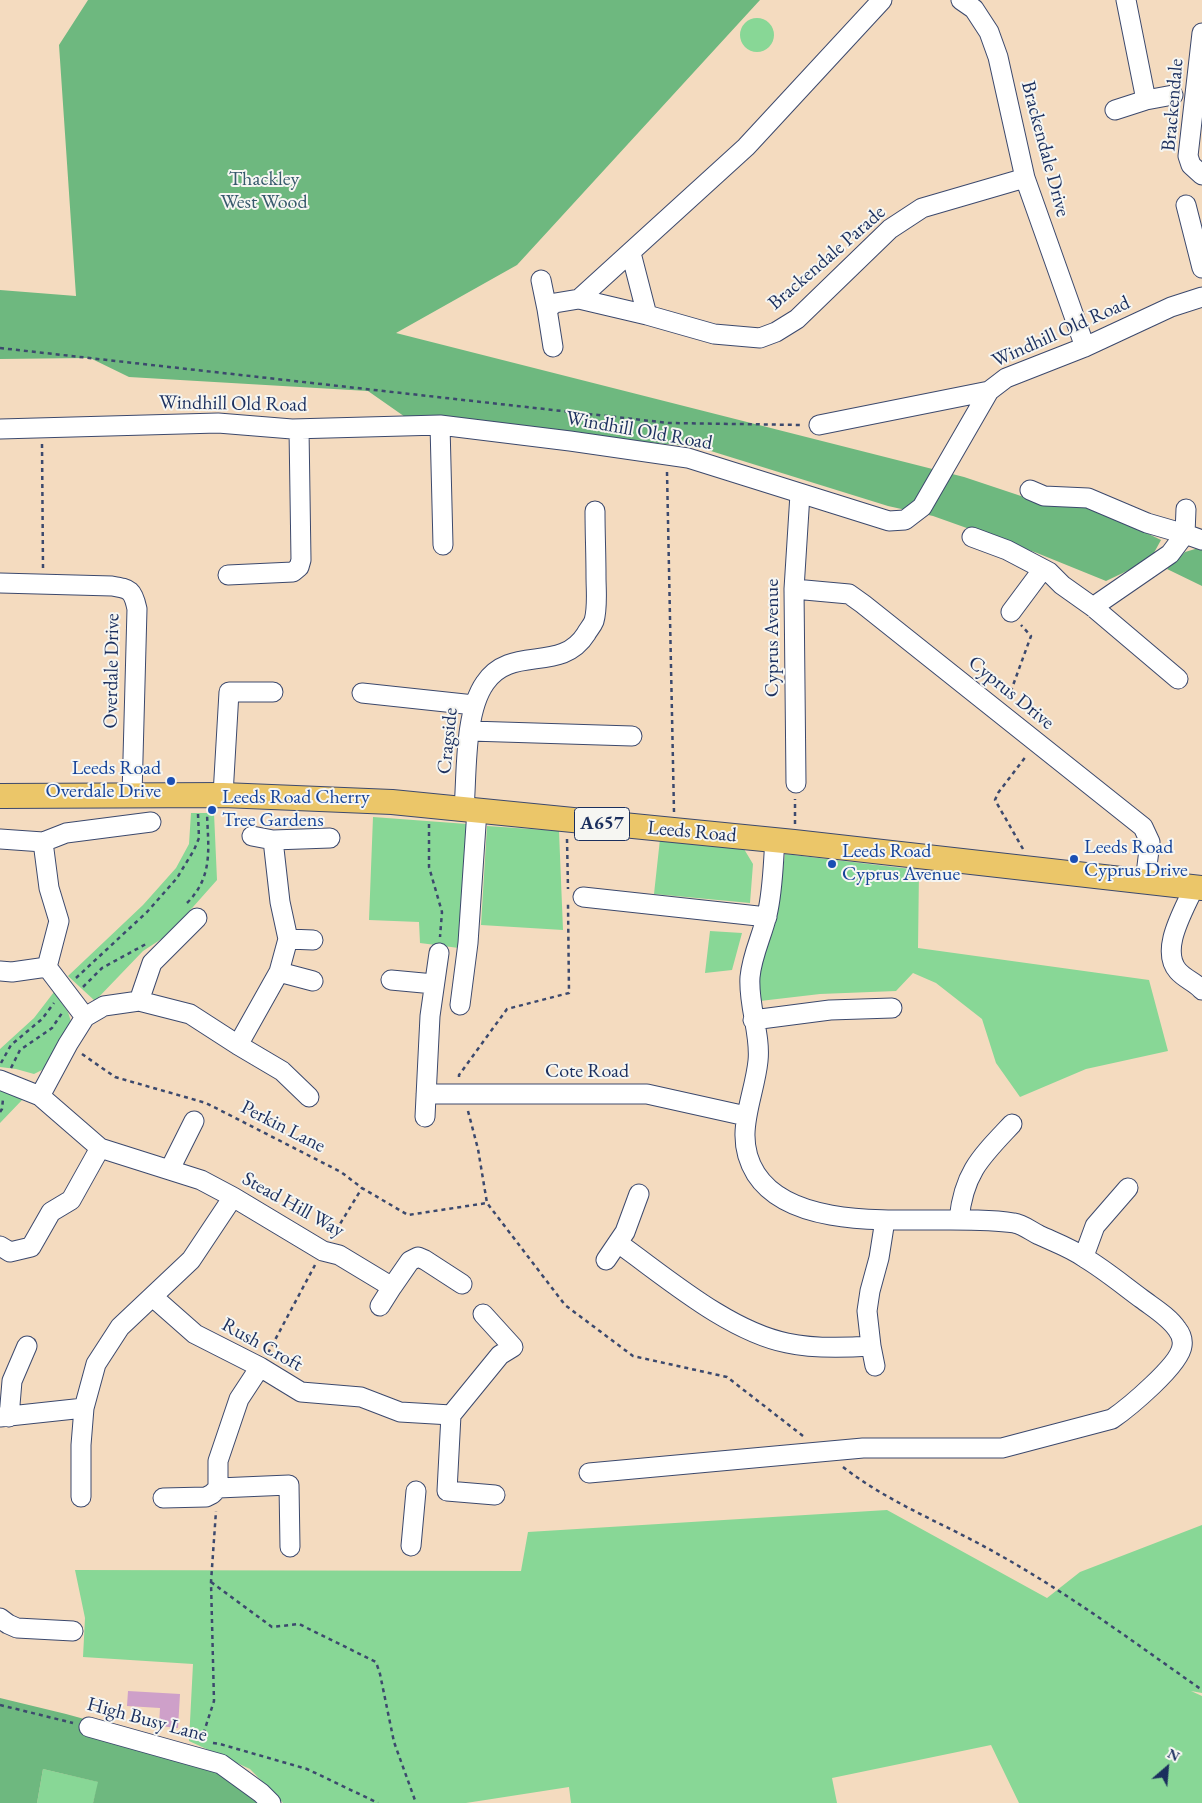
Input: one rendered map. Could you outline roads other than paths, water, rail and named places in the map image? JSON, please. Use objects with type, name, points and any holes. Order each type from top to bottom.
[{"type":"main road","name":"Leeds Road","points":[[0,796],[209,795],[392,802],[785,841],[1198,887]]},
{"type":"street","points":[[579,299],[746,147],[882,0]]},
{"type":"street","name":"Brackendale Drive","points":[[961,0],[974,9],[989,32],[998,57],[1025,178],[1085,347]]},
{"type":"street","points":[[1126,0],[1146,100]]},
{"type":"street","name":"Brackendale","points":[[1202,33],[1188,156],[1192,165],[1202,175]]},
{"type":"street","points":[[1115,110],[1146,100],[1173,95]]},
{"type":"street","name":"Brackendale Parade","points":[[547,309],[555,303],[579,299],[647,315],[714,334],[760,338],[776,332],[797,319],[890,229],[922,208],[1025,178]]},
{"type":"street","points":[[1186,205],[1202,268]]},
{"type":"street","points":[[631,253],[647,315]]},
{"type":"street","points":[[541,280],[552,347]]},
{"type":"street","name":"Windhill Old Road","points":[[0,428],[218,423],[300,429],[440,425],[688,458],[888,521],[904,520],[922,507],[989,391],[1006,378],[1085,347],[1171,307],[1202,297]]},
{"type":"street","points":[[819,425],[989,391]]},
{"type":"street","points":[[440,425],[443,545]]},
{"type":"street","points":[[228,575],[293,572],[298,567],[301,560],[300,429]]},
{"type":"street","points":[[1030,490],[1044,496],[1088,498],[1147,523],[1194,537]]},
{"type":"street","name":"Cyprus Avenue","points":[[796,783],[794,589],[800,494]]},
{"type":"street","points":[[1186,509],[1194,537]]},
{"type":"street","name":"Cragside","points":[[460,1005],[468,943],[471,810],[470,731],[474,706],[485,682],[498,670],[516,661],[555,657],[571,650],[583,639],[594,622],[597,605],[595,511]]},
{"type":"street","points":[[972,537],[1007,550],[1049,572],[1062,585],[1093,607],[1178,679]]},
{"type":"street","points":[[1093,607],[1194,537]]},
{"type":"street","points":[[1010,612],[1043,569]]},
{"type":"street","name":"Overdale Drive","points":[[0,583],[112,586],[127,589],[134,596],[137,609],[132,795]]},
{"type":"street","name":"Cyprus Drive","points":[[794,589],[848,594],[863,604],[1143,827],[1150,842],[1145,882]]},
{"type":"street","points":[[209,795],[229,692],[273,692]]},
{"type":"street","points":[[362,693],[474,706]]},
{"type":"street","points":[[470,731],[632,736]]},
{"type":"street","points":[[0,839],[44,842],[66,833],[151,822]]},
{"type":"street","points":[[252,836],[273,840],[330,838]]},
{"type":"street","points":[[238,1045],[279,972],[288,939],[280,902],[273,840]]},
{"type":"street","points":[[589,1474],[863,1448],[1002,1448],[1112,1419],[1172,1366],[1181,1352],[1183,1343],[1179,1331],[1173,1324],[1084,1256],[1016,1223],[959,1219],[886,1220],[852,1218],[808,1211],[793,1206],[779,1198],[764,1184],[752,1166],[745,1143],[746,1116],[758,1059],[750,1000],[750,980],[752,958],[767,917],[785,841]]},
{"type":"street","points":[[44,842],[49,888],[59,921],[47,967]]},
{"type":"street","points":[[1198,887],[1171,940],[1171,955],[1176,969],[1202,990]]},
{"type":"street","points":[[583,896],[767,917]]},
{"type":"street","points":[[139,1001],[152,963],[190,912]]},
{"type":"street","points":[[288,939],[313,940]]},
{"type":"street","points":[[425,1117],[430,1016],[439,953]]},
{"type":"street","points":[[0,971],[12,972],[47,967]]},
{"type":"street","points":[[47,967],[85,1017]]},
{"type":"street","points":[[279,972],[313,980]]},
{"type":"street","points":[[391,980],[434,984]]},
{"type":"street","points":[[40,1096],[85,1017],[104,1006],[139,1001],[190,1014],[282,1071],[309,1097]]},
{"type":"street","points":[[753,1020],[830,1010],[892,1008]]},
{"type":"street","name":"Stead Hill Way","points":[[2,1075],[40,1096],[100,1148],[201,1180],[392,1287]]},
{"type":"street","name":"Cote Road","points":[[426,1094],[647,1094],[746,1116]]},
{"type":"street","points":[[170,1169],[194,1121]]},
{"type":"street","points":[[959,1219],[964,1190],[973,1168],[984,1153],[1012,1124]]},
{"type":"street","points":[[0,1246],[10,1252],[31,1247],[51,1212],[71,1200],[100,1148]]},
{"type":"street","points":[[1084,1256],[1095,1226],[1128,1188]]},
{"type":"street","points":[[606,1260],[632,1216],[639,1194]]},
{"type":"street","points":[[82,1497],[81,1446],[84,1408],[96,1364],[120,1326],[191,1260],[233,1197]]},
{"type":"street","points":[[875,1366],[867,1321],[868,1301],[886,1220]]},
{"type":"street","points":[[618,1242],[684,1290],[748,1331],[780,1341],[807,1346],[871,1346]]},
{"type":"street","points":[[380,1306],[410,1261],[418,1257],[462,1284]]},
{"type":"street","name":"Rush Croft","points":[[153,1297],[195,1334],[260,1367],[301,1392],[361,1396],[400,1412],[451,1414]]},
{"type":"street","points":[[447,1491],[451,1414],[500,1355],[514,1347],[482,1314]]},
{"type":"street","points":[[27,1346],[12,1381],[4,1417],[84,1408]]},
{"type":"street","points":[[218,1488],[218,1462],[239,1400],[260,1367]]},
{"type":"street","points":[[163,1498],[206,1497],[218,1488],[290,1485],[290,1548]]},
{"type":"street","points":[[411,1546],[410,1490],[495,1495]]},
{"type":"street","points":[[0,1618],[17,1628],[73,1631]]},
{"type":"street","name":"High Busy Lane","points":[[89,1727],[221,1764],[261,1793],[271,1803]]},
{"type":"place","name":"Leeds Road Overdale Drive","points":[[171,781]]},
{"type":"place","name":"Leeds Road Cherry Tree Gardens","points":[[212,810]]},
{"type":"place","name":"Leeds Road Cyprus Drive","points":[[1074,859]]},
{"type":"place","name":"Leeds Road Cyprus Avenue","points":[[832,864]]},
{"type":"park label","name":"Thackley West Wood","points":[[264,192]]}]
